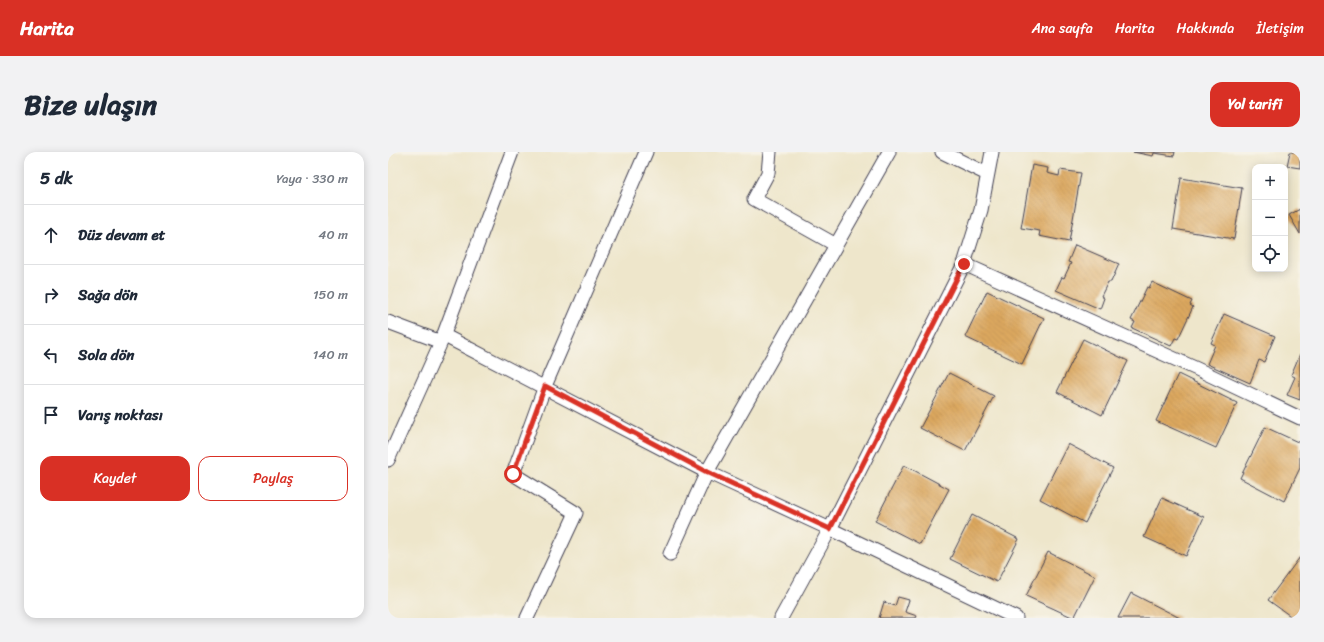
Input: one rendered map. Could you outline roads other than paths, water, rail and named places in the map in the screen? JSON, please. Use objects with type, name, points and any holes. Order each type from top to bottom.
[{"type":"street","points":[[388,460],[442,338],[512,152]]},
{"type":"street","points":[[527,618],[576,513],[513,474],[545,386],[646,152]]},
{"type":"street","points":[[770,152],[768,173],[754,199],[836,245]]},
{"type":"street","points":[[670,554],[707,472],[889,152]]},
{"type":"street","points":[[942,152],[987,174]]},
{"type":"street","points":[[781,618],[830,529],[964,264],[981,210],[992,152]]},
{"type":"street","points":[[964,264],[1197,369],[1300,418]]},
{"type":"street","points":[[388,322],[442,338],[545,386],[707,472],[1016,618]]}]
